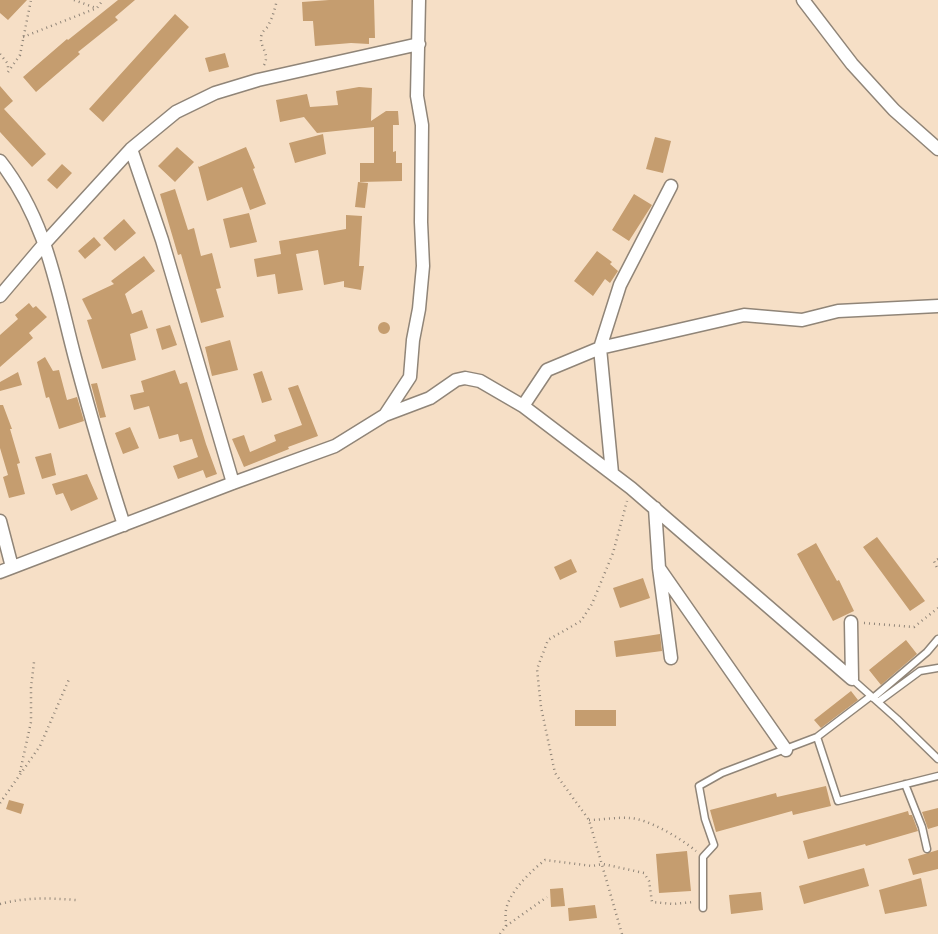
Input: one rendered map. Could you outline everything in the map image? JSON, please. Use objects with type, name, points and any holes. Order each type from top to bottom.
[{"type":"street","points":[[385,415],[410,377],[423,266],[421,222],[422,125],[417,96],[419,0]]},
{"type":"street","points":[[803,0],[852,64],[894,110],[938,149]]},
{"type":"street","points":[[0,296],[45,243],[131,150],[176,112],[215,93],[258,80],[419,44]]},
{"type":"street","points":[[131,150],[165,249],[233,483]]},
{"type":"street","points":[[0,161],[24,195],[45,243],[102,456],[124,525]]},
{"type":"street","points":[[612,473],[600,348],[620,285],[671,186]]},
{"type":"street","points":[[523,406],[547,370],[600,348],[744,315],[802,320],[838,311],[938,306]]},
{"type":"street","points":[[0,521],[6,570],[335,446],[385,415],[430,398],[456,380],[465,378],[480,381],[523,406],[612,473],[655,508],[852,680]]},
{"type":"street","points":[[655,508],[659,568],[671,658]]},
{"type":"street","points":[[659,568],[786,750]]},
{"type":"street","points":[[851,622],[852,680]]},
{"type":"lane","points":[[874,699],[938,640]]},
{"type":"lane","points":[[703,905],[703,857],[714,845],[704,819],[699,786],[722,773],[817,737],[920,671],[938,668]]},
{"type":"lane","points":[[852,680],[938,760]]},
{"type":"lane","points":[[817,737],[838,801],[938,776]]},
{"type":"lane","points":[[905,784],[922,827],[927,849]]},
{"type":"path","points":[[0,54],[8,64],[8,72],[20,55],[31,0]]},
{"type":"path","points":[[74,0],[97,8]]},
{"type":"path","points":[[24,37],[97,8],[104,0]]},
{"type":"path","points":[[258,80],[267,54],[261,44],[262,34],[268,26],[277,0]]},
{"type":"path","points":[[622,934],[589,820],[555,773],[541,707],[537,669],[548,640],[581,621],[592,604],[613,553],[631,488]]},
{"type":"path","points":[[938,559],[934,561],[938,570]]},
{"type":"path","points":[[851,622],[914,627],[938,608]]},
{"type":"path","points":[[20,773],[31,722],[31,688],[34,662]]},
{"type":"path","points":[[0,803],[40,746],[70,677]]},
{"type":"path","points":[[589,820],[631,817],[659,827],[688,844],[703,857]]},
{"type":"path","points":[[506,926],[506,908],[514,892],[520,883],[545,860],[592,866],[603,864],[644,873],[649,881],[652,902],[703,905]]},
{"type":"path","points":[[0,904],[14,900],[40,897],[76,900]]},
{"type":"path","points":[[500,934],[506,926],[547,897]]},
{"type":"building","points":[[0,0],[27,0],[8,20],[0,13]]},
{"type":"building","points":[[118,0],[135,0],[115,17],[118,20],[78,52],[80,54],[36,92],[23,77],[67,39]]},
{"type":"building","points":[[374,0],[375,38],[369,38],[369,44],[351,43],[315,46],[313,21],[303,21],[302,2]]},
{"type":"building","points":[[175,14],[189,27],[103,122],[89,109]]},
{"type":"building","points":[[225,53],[229,67],[209,72],[205,58]]},
{"type":"building","points":[[0,86],[13,101],[4,109],[46,154],[32,167],[0,132]]},
{"type":"building","points":[[359,87],[372,88],[371,121],[386,111],[398,111],[399,125],[393,125],[393,152],[396,151],[396,163],[402,163],[402,181],[360,182],[360,163],[374,163],[374,127],[317,133],[304,117],[280,122],[276,100],[307,94],[310,107],[338,105],[336,91]]},
{"type":"building","points":[[323,134],[326,154],[295,163],[289,143]]},
{"type":"building","points":[[655,137],[671,141],[663,173],[646,169]]},
{"type":"building","points":[[177,147],[194,162],[175,182],[158,166]]},
{"type":"building","points":[[246,147],[255,168],[253,169],[266,204],[250,210],[242,187],[207,201],[198,166]]},
{"type":"building","points":[[62,164],[72,173],[57,189],[47,180]]},
{"type":"building","points":[[358,182],[368,183],[365,208],[355,207]]},
{"type":"building","points":[[175,189],[188,230],[194,228],[201,256],[212,253],[221,288],[216,289],[224,317],[201,323],[181,254],[178,255],[160,194]]},
{"type":"building","points":[[634,194],[652,205],[629,241],[612,230]]},
{"type":"building","points":[[249,213],[257,242],[230,248],[223,219]]},
{"type":"building","points":[[346,215],[362,216],[359,266],[364,266],[361,290],[344,287],[344,281],[324,285],[318,250],[296,254],[303,290],[278,294],[275,274],[257,277],[254,259],[281,254],[279,241],[346,229]]},
{"type":"building","points":[[124,219],[136,233],[115,251],[103,238]]},
{"type":"building","points":[[94,237],[101,245],[85,259],[78,251]]},
{"type":"building","points":[[597,251],[612,262],[610,264],[618,271],[610,283],[605,279],[593,296],[574,281]]},
{"type":"building","points":[[144,256],[155,271],[125,294],[132,314],[142,310],[148,328],[130,334],[136,360],[102,369],[87,320],[92,319],[82,299],[114,284],[111,281]]},
{"type":"building","points":[[29,303],[33,308],[36,306],[47,317],[29,333],[33,338],[0,367],[0,335],[18,319],[15,315]]},
{"type":"building","points":[[384,322],[390,328],[384,334],[378,328]]},
{"type":"building","points":[[170,325],[177,345],[162,350],[156,329]]},
{"type":"building","points":[[230,340],[238,370],[212,376],[205,347]]},
{"type":"building","points":[[45,357],[53,371],[59,370],[67,400],[77,397],[84,421],[59,429],[49,397],[46,398],[37,362]]},
{"type":"building","points":[[175,370],[180,384],[187,382],[217,474],[206,478],[203,470],[178,479],[173,466],[198,457],[192,439],[180,442],[178,434],[159,439],[149,406],[134,410],[130,395],[144,392],[141,381]]},
{"type":"building","points":[[262,371],[272,400],[262,403],[253,374]]},
{"type":"building","points":[[18,372],[22,385],[0,391],[0,382]]},
{"type":"building","points":[[97,383],[106,417],[100,418],[91,384]]},
{"type":"building","points":[[298,385],[318,436],[244,467],[232,439],[244,435],[250,452],[276,441],[274,435],[302,425],[288,388]]},
{"type":"building","points":[[0,405],[3,405],[12,429],[10,429],[20,463],[17,464],[25,494],[9,498],[3,477],[8,475],[0,448]]},
{"type":"building","points":[[130,427],[139,448],[123,454],[115,433]]},
{"type":"building","points":[[51,453],[56,475],[42,479],[35,457]]},
{"type":"building","points":[[87,474],[98,499],[71,511],[63,493],[56,495],[52,484]]},
{"type":"building","points":[[877,537],[925,601],[910,611],[863,547]]},
{"type":"building","points":[[816,543],[837,581],[839,580],[854,611],[833,621],[797,554]]},
{"type":"building","points":[[571,559],[577,572],[560,580],[554,567]]},
{"type":"building","points":[[643,578],[650,598],[620,608],[613,588]]},
{"type":"building","points":[[660,634],[662,651],[616,657],[614,641]]},
{"type":"building","points":[[906,640],[917,654],[881,685],[869,670]]},
{"type":"building","points":[[851,691],[858,700],[821,728],[814,720]]},
{"type":"building","points":[[575,710],[616,710],[616,726],[575,726]]},
{"type":"building","points":[[826,786],[831,806],[793,815],[792,811],[716,832],[710,810],[776,793],[777,797]]},
{"type":"building","points":[[9,800],[24,804],[21,814],[6,809]]},
{"type":"building","points":[[938,808],[938,826],[928,829],[922,812]]},
{"type":"building","points":[[908,811],[909,815],[912,815],[918,831],[866,846],[865,844],[808,859],[803,841]]},
{"type":"building","points":[[938,850],[938,869],[913,875],[908,859]]},
{"type":"building","points":[[687,851],[691,891],[659,893],[656,854]]},
{"type":"building","points":[[864,868],[869,886],[804,904],[799,886]]},
{"type":"building","points":[[921,878],[927,906],[885,914],[879,890]]},
{"type":"building","points":[[563,888],[565,906],[551,907],[550,889]]},
{"type":"building","points":[[761,892],[763,910],[731,914],[729,895]]},
{"type":"building","points":[[595,905],[597,918],[569,921],[568,908]]}]
